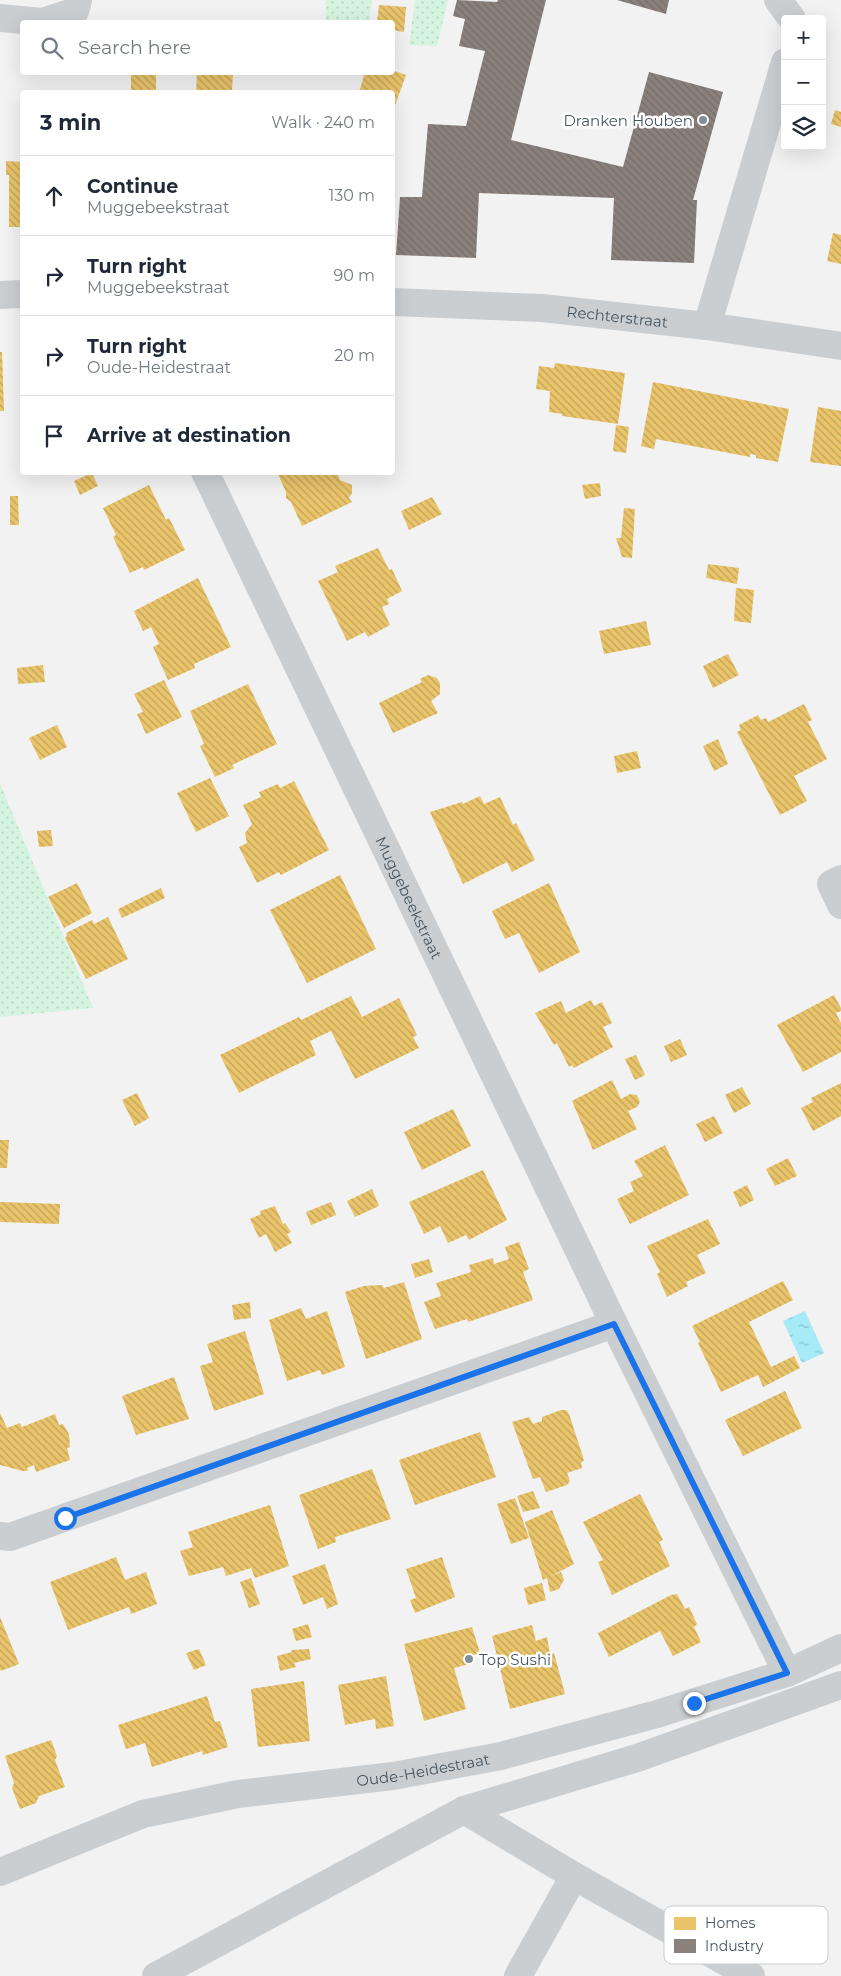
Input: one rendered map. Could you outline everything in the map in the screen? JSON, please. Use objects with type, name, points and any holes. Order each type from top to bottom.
[{"type":"street","points":[[49,20],[75,11],[78,0]]},
{"type":"street","points":[[778,0],[789,15]]},
{"type":"street","points":[[0,18],[22,20]]},
{"type":"street","points":[[707,326],[781,76]]},
{"type":"street","points":[[0,294],[20,294]]},
{"type":"street","name":"Rechterstraat","points":[[395,302],[542,308],[707,326],[841,346]]},
{"type":"street","name":"Muggebeekstraat","points":[[206,475],[614,1324],[787,1673]]},
{"type":"street","points":[[841,878],[830,884],[841,904]]},
{"type":"street","points":[[0,1536],[10,1537],[614,1324]]},
{"type":"street","name":"Oude-Heidestraat","points":[[0,1872],[143,1814],[238,1794],[393,1776],[502,1756],[657,1714],[787,1673],[841,1648]]},
{"type":"street","points":[[156,1976],[464,1810],[637,1758],[841,1685]]},
{"type":"street","points":[[464,1810],[664,1927]]},
{"type":"street","points":[[518,1976],[574,1876]]},
{"type":"street","points":[[730,1964],[751,1976]]},
{"type":"green space","points":[[326,0],[372,0],[369,20],[326,20]]},
{"type":"green space","points":[[415,0],[448,0],[437,46],[409,45]]},
{"type":"green space","points":[[0,783],[93,1008],[0,1017]]},
{"type":"water","points":[[805,1311],[824,1353],[802,1363],[783,1321]]},
{"type":"building: Homes","points":[[379,5],[406,7],[404,32],[395,30],[395,20],[377,20]]},
{"type":"building: Homes","points":[[395,71],[406,75],[395,105],[395,90],[360,90],[364,76],[362,75],[395,75]]},
{"type":"building: Homes","points":[[131,75],[156,75],[156,90],[131,90]]},
{"type":"building: Homes","points":[[197,75],[233,75],[232,90],[196,90]]},
{"type":"building: Homes","points":[[835,110],[841,112],[841,127],[831,124]]},
{"type":"building: Homes","points":[[6,161],[20,162],[20,227],[9,227],[9,175],[6,175]]},
{"type":"building: Homes","points":[[833,233],[841,235],[841,264],[827,261]]},
{"type":"building: Homes","points":[[0,352],[2,352],[4,411],[0,411]]},
{"type":"building: Homes","points":[[555,363],[625,373],[618,424],[562,416],[562,414],[549,412],[550,391],[536,389],[539,366],[554,368]]},
{"type":"building: Homes","points":[[653,382],[789,409],[778,462],[756,458],[756,455],[750,454],[750,457],[656,439],[654,449],[641,446]]},
{"type":"building: Homes","points":[[818,407],[841,411],[841,466],[810,462]]},
{"type":"building: Homes","points":[[616,425],[629,427],[626,453],[613,451]]},
{"type":"building: Homes","points":[[88,475],[93,475],[98,486],[80,495],[74,481]]},
{"type":"building: Homes","points":[[278,475],[338,475],[340,480],[352,485],[352,493],[349,498],[352,502],[302,526],[291,502],[286,498],[286,492]]},
{"type":"building: Homes","points":[[600,483],[601,496],[585,499],[582,485]]},
{"type":"building: Homes","points":[[149,485],[166,520],[169,518],[185,550],[144,570],[143,567],[130,573],[113,537],[116,535],[103,508]]},
{"type":"building: Homes","points":[[10,496],[18,496],[19,525],[10,525]]},
{"type":"building: Homes","points":[[432,497],[442,514],[409,530],[401,511]]},
{"type":"building: Homes","points":[[624,508],[635,509],[632,558],[622,557],[616,538],[621,538]]},
{"type":"building: Homes","points":[[378,548],[389,570],[392,569],[402,591],[387,599],[389,604],[382,607],[390,625],[368,637],[365,632],[347,641],[318,581],[338,572],[335,566]]},
{"type":"building: Homes","points":[[708,564],[739,568],[737,584],[706,578]]},
{"type":"building: Homes","points":[[198,578],[231,647],[194,664],[195,668],[168,680],[153,647],[159,644],[151,627],[143,631],[134,611]]},
{"type":"building: Homes","points":[[736,588],[754,590],[751,623],[734,621]]},
{"type":"building: Homes","points":[[646,621],[651,645],[604,654],[599,631]]},
{"type":"building: Homes","points":[[728,654],[739,675],[713,688],[703,666]]},
{"type":"building: Homes","points":[[43,665],[45,682],[18,684],[17,668]]},
{"type":"building: Homes","points":[[428,675],[437,678],[440,683],[440,694],[431,701],[438,713],[393,733],[379,703],[422,682],[420,679]]},
{"type":"building: Homes","points":[[164,680],[182,717],[146,734],[137,714],[143,712],[134,694]]},
{"type":"building: Homes","points":[[248,684],[277,744],[232,765],[234,768],[215,777],[200,746],[204,744],[190,711]]},
{"type":"building: Homes","points":[[804,704],[812,720],[808,722],[827,759],[794,776],[807,801],[780,815],[737,732],[741,730],[739,725],[758,715],[761,720],[766,718],[768,722]]},
{"type":"building: Homes","points":[[57,725],[67,747],[40,760],[29,738]]},
{"type":"building: Homes","points":[[718,739],[728,764],[714,771],[703,746]]},
{"type":"building: Homes","points":[[637,751],[641,768],[617,773],[614,756]]},
{"type":"building: Homes","points":[[210,778],[229,816],[196,832],[177,793]]},
{"type":"building: Homes","points":[[294,781],[329,850],[281,875],[279,872],[257,883],[239,847],[247,843],[245,833],[252,824],[243,805],[261,797],[259,792],[278,784],[280,788]]},
{"type":"building: Homes","points":[[480,796],[484,804],[500,797],[513,825],[516,823],[535,860],[512,872],[507,862],[463,884],[430,812],[462,802],[463,804]]},
{"type":"building: Homes","points":[[51,830],[53,846],[39,847],[37,831]]},
{"type":"building: Homes","points":[[340,875],[376,949],[307,983],[270,910]]},
{"type":"building: Homes","points":[[77,883],[92,913],[64,928],[48,897]]},
{"type":"building: Homes","points":[[549,883],[580,952],[539,973],[519,933],[505,939],[492,911]]},
{"type":"building: Homes","points":[[161,888],[165,898],[122,918],[118,909]]},
{"type":"building: Homes","points":[[108,917],[128,959],[86,979],[65,938],[67,936],[66,933],[92,920],[94,924]]},
{"type":"building: Homes","points":[[834,995],[841,1008],[841,1011],[836,1013],[841,1023],[841,1052],[803,1072],[777,1025]]},
{"type":"building: Homes","points":[[351,996],[362,1017],[399,998],[417,1035],[413,1037],[419,1048],[355,1079],[331,1031],[310,1041],[316,1055],[239,1093],[220,1055],[299,1017],[301,1020]]},
{"type":"building: Homes","points":[[591,1000],[594,1006],[602,1002],[612,1023],[603,1027],[613,1047],[574,1068],[572,1065],[569,1067],[557,1043],[554,1045],[535,1013],[561,1001],[566,1013]]},
{"type":"building: Homes","points":[[680,1039],[687,1055],[671,1062],[664,1046]]},
{"type":"building: Homes","points":[[636,1055],[645,1075],[635,1080],[625,1059]]},
{"type":"building: Homes","points":[[612,1080],[621,1099],[630,1094],[637,1095],[640,1102],[637,1107],[628,1111],[637,1129],[593,1150],[572,1101]]},
{"type":"building: Homes","points":[[841,1083],[841,1116],[813,1131],[801,1108],[813,1102],[811,1098]]},
{"type":"building: Homes","points":[[742,1087],[751,1104],[734,1113],[725,1095]]},
{"type":"building: Homes","points":[[137,1093],[149,1118],[135,1126],[122,1100]]},
{"type":"building: Homes","points":[[453,1109],[471,1146],[422,1170],[404,1132]]},
{"type":"building: Homes","points":[[714,1116],[723,1133],[705,1142],[696,1124]]},
{"type":"building: Homes","points":[[0,1140],[9,1140],[7,1168],[0,1168]]},
{"type":"building: Homes","points":[[665,1145],[689,1195],[630,1224],[617,1199],[634,1191],[630,1182],[643,1176],[634,1161]]},
{"type":"building: Homes","points":[[788,1158],[797,1176],[775,1186],[766,1169]]},
{"type":"building: Homes","points":[[483,1170],[507,1220],[469,1240],[466,1235],[448,1243],[440,1226],[424,1234],[409,1202]]},
{"type":"building: Homes","points":[[747,1185],[754,1200],[740,1207],[733,1192]]},
{"type":"building: Homes","points":[[372,1189],[379,1206],[355,1217],[347,1201]]},
{"type":"building: Homes","points":[[0,1202],[60,1204],[59,1224],[0,1222]]},
{"type":"building: Homes","points":[[331,1202],[336,1215],[311,1225],[306,1212]]},
{"type":"building: Homes","points":[[275,1206],[283,1224],[285,1223],[291,1232],[287,1234],[292,1243],[275,1252],[266,1234],[259,1238],[250,1219],[261,1214],[260,1211]]},
{"type":"building: Homes","points":[[708,1219],[720,1244],[697,1255],[706,1273],[686,1282],[688,1286],[667,1297],[657,1274],[660,1272],[647,1246]]},
{"type":"building: Homes","points":[[519,1242],[529,1269],[523,1272],[533,1300],[468,1322],[467,1319],[435,1329],[424,1302],[441,1296],[436,1283],[471,1272],[469,1265],[493,1258],[494,1264],[509,1259],[505,1247]]},
{"type":"building: Homes","points":[[429,1259],[433,1272],[415,1278],[411,1264]]},
{"type":"building: Homes","points":[[783,1281],[793,1300],[749,1322],[771,1367],[794,1356],[800,1368],[763,1387],[758,1375],[721,1392],[692,1326]]},
{"type":"building: Homes","points":[[404,1282],[422,1339],[366,1359],[345,1292],[364,1286],[382,1285],[384,1288]]},
{"type":"building: Homes","points":[[250,1302],[251,1318],[234,1320],[232,1305]]},
{"type":"building: Homes","points":[[301,1308],[306,1319],[327,1311],[345,1367],[322,1375],[320,1370],[287,1381],[269,1320]]},
{"type":"building: Homes","points":[[245,1331],[264,1394],[214,1411],[200,1366],[213,1362],[207,1344]]},
{"type":"building: Homes","points":[[174,1377],[189,1419],[136,1435],[122,1396]]},
{"type":"building: Homes","points":[[785,1391],[802,1428],[743,1456],[725,1420]]},
{"type":"building: Homes","points":[[566,1410],[569,1414],[584,1460],[581,1463],[582,1468],[567,1473],[570,1481],[567,1485],[546,1492],[540,1477],[533,1479],[512,1422],[529,1417],[533,1424],[542,1421],[542,1417]]},
{"type":"building: Homes","points":[[0,1413],[7,1428],[20,1423],[22,1427],[55,1414],[59,1425],[63,1424],[69,1434],[70,1447],[67,1448],[70,1460],[36,1472],[34,1465],[27,1468],[28,1471],[23,1471],[0,1465]]},
{"type":"building: Homes","points":[[480,1432],[496,1477],[415,1505],[399,1460]]},
{"type":"building: Homes","points":[[372,1469],[391,1519],[335,1537],[336,1542],[318,1549],[299,1495]]},
{"type":"building: Homes","points":[[533,1491],[540,1508],[523,1512],[517,1496]]},
{"type":"building: Homes","points":[[640,1494],[663,1540],[659,1542],[670,1566],[612,1595],[598,1562],[603,1560],[583,1522]]},
{"type":"building: Homes","points":[[515,1498],[529,1538],[511,1544],[497,1504]]},
{"type":"building: Homes","points":[[270,1505],[289,1566],[255,1578],[251,1568],[226,1576],[223,1567],[189,1576],[180,1551],[193,1547],[188,1532]]},
{"type":"building: Homes","points":[[552,1510],[574,1564],[551,1576],[561,1572],[564,1580],[559,1589],[550,1592],[547,1578],[543,1580],[525,1522]]},
{"type":"building: Homes","points":[[116,1557],[125,1580],[146,1572],[157,1604],[131,1614],[129,1607],[68,1630],[50,1582]]},
{"type":"building: Homes","points":[[442,1557],[455,1597],[415,1613],[410,1600],[416,1598],[406,1569]]},
{"type":"building: Homes","points":[[325,1564],[338,1604],[327,1609],[323,1597],[303,1605],[292,1576]]},
{"type":"building: Homes","points":[[251,1578],[260,1604],[249,1608],[240,1582]]},
{"type":"building: Homes","points":[[542,1583],[546,1600],[528,1605],[524,1588]]},
{"type":"building: Homes","points":[[677,1594],[685,1609],[689,1607],[697,1624],[694,1627],[701,1642],[673,1656],[660,1631],[609,1657],[598,1633],[671,1595]]},
{"type":"building: Homes","points":[[0,1617],[19,1664],[1,1671],[0,1669]]},
{"type":"building: Homes","points":[[308,1624],[312,1637],[296,1641],[292,1629]]},
{"type":"building: Homes","points":[[532,1625],[536,1641],[547,1637],[550,1654],[554,1653],[565,1694],[510,1709],[492,1636]]},
{"type":"building: Homes","points":[[472,1627],[480,1653],[467,1657],[469,1664],[454,1668],[466,1709],[424,1721],[404,1644]]},
{"type":"building: Homes","points":[[199,1649],[206,1665],[194,1670],[186,1653]]},
{"type":"building: Homes","points":[[309,1649],[311,1659],[294,1663],[296,1667],[280,1671],[277,1656],[292,1652],[291,1650]]},
{"type":"building: Homes","points":[[386,1676],[394,1726],[376,1729],[375,1719],[345,1725],[338,1685]]},
{"type":"building: Homes","points":[[304,1681],[310,1741],[258,1747],[251,1689]]},
{"type":"building: Homes","points":[[207,1696],[215,1722],[220,1721],[228,1747],[203,1755],[202,1751],[152,1767],[145,1743],[126,1749],[118,1725]]},
{"type":"building: Homes","points":[[51,1740],[57,1756],[55,1760],[65,1787],[39,1796],[36,1803],[20,1809],[12,1788],[14,1783],[5,1756]]},
{"type":"building: Industry","points":[[457,0],[497,2],[498,0],[546,0],[511,140],[623,167],[649,72],[723,92],[693,200],[697,200],[694,263],[611,260],[614,198],[479,193],[476,258],[396,255],[400,197],[422,197],[428,124],[466,126],[485,51],[459,46],[465,19],[453,16]]},
{"type":"building: Industry","points":[[617,0],[669,0],[666,14]]},
{"type":"place","name":"Dranken Houben","points":[[703,120]]},
{"type":"place","name":"Top Sushi","points":[[469,1659]]},
{"type":"route","points":[[65,1518],[614,1324],[787,1673],[694,1703]]}]
